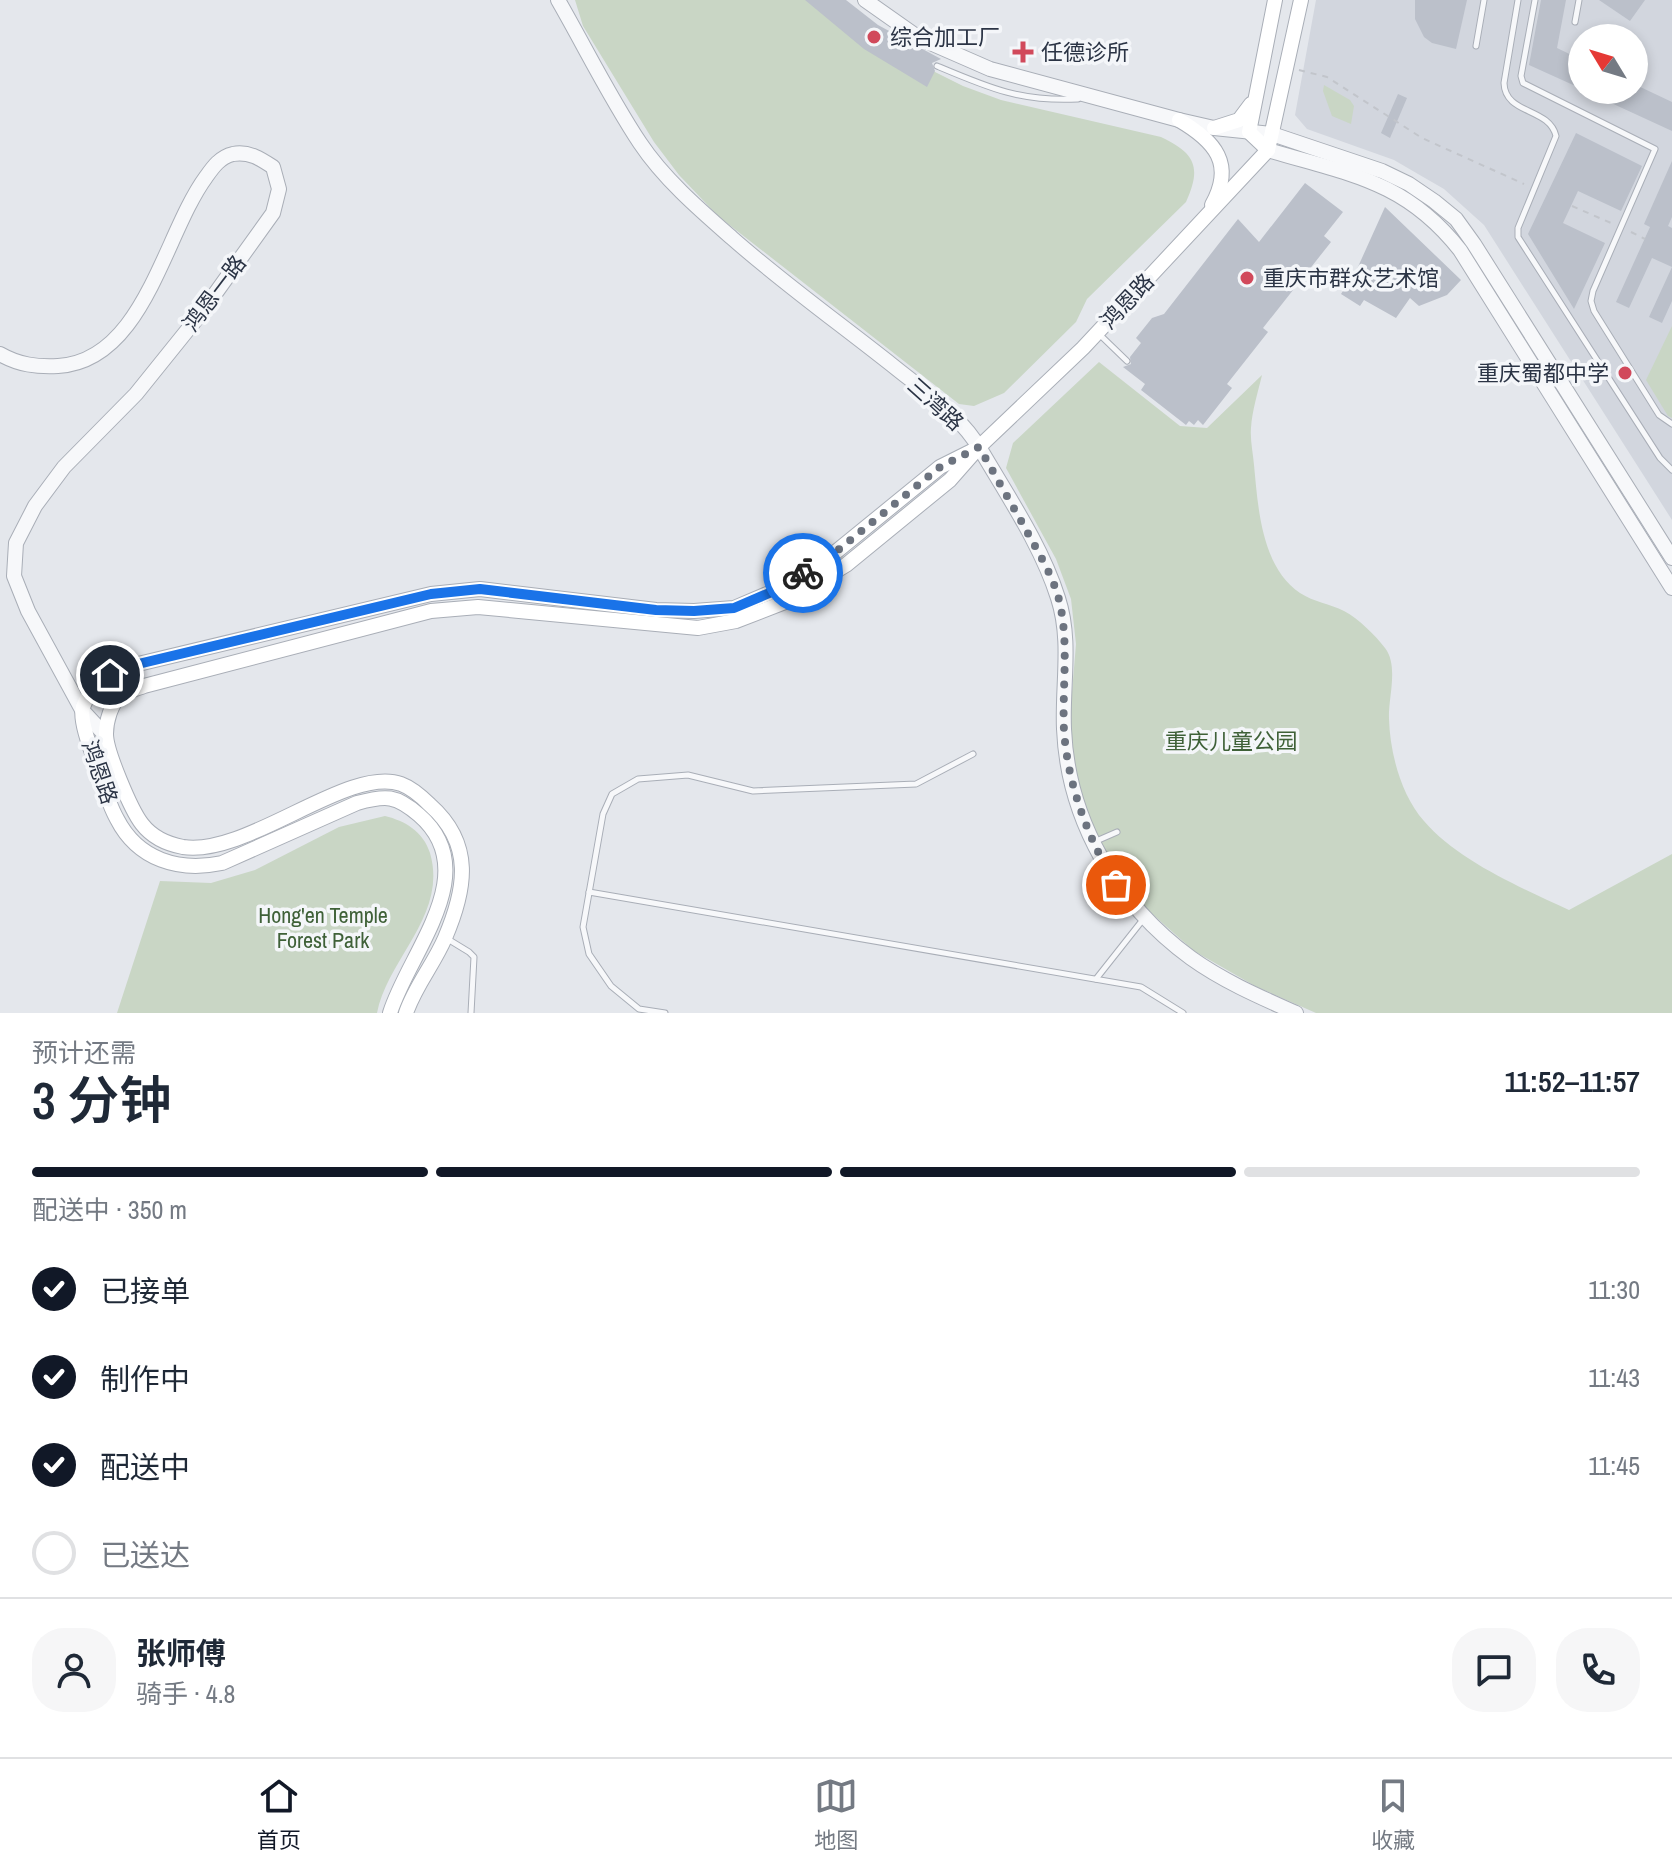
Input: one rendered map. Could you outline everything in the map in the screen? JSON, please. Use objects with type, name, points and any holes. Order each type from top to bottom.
[{"type":"main road","points":[[1268,150],[1249,132],[1275,0]]},
{"type":"main road","name":"鸿恩路","points":[[406,1013],[445,938],[460,890],[463,862],[458,839],[434,808],[403,785],[378,781],[351,789],[239,838],[209,846],[185,848],[163,842],[143,826],[130,805],[106,736],[110,712],[121,695],[144,686],[431,611],[478,607],[698,628],[736,621],[785,602],[846,565],[950,480],[979,447],[1083,348],[1268,150],[1301,0]]},
{"type":"main road","points":[[1214,128],[1239,120],[1256,96]]},
{"type":"main road","points":[[1179,120],[1207,138],[1221,161],[1222,177],[1218,195],[1204,219]]},
{"type":"main road","name":"鸿恩路","points":[[390,1013],[432,923],[447,869],[443,847],[429,824],[397,798],[378,797],[357,803],[222,863],[182,867],[162,861],[143,851],[117,819],[89,746],[82,710],[93,689],[110,675],[134,665],[431,594],[480,589],[656,610],[734,608],[774,591],[832,555],[940,467],[979,447]]},
{"type":"street","name":"三湾路","points":[[558,0],[641,145],[668,176],[733,239],[950,411],[979,447],[1045,565],[1059,600],[1066,642],[1064,728],[1067,764],[1093,843],[1116,885],[1145,917],[1191,958],[1250,993],[1296,1013]]},
{"type":"street","points":[[865,0],[919,38],[954,55],[1033,83],[1214,128],[1272,134],[1382,171],[1409,184],[1456,219],[1474,244],[1672,558]]},
{"type":"street","points":[[1268,150],[1378,183],[1402,195],[1445,231],[1460,250],[1672,588]]},
{"type":"street","name":"鸿恩一路","points":[[0,354],[34,367],[71,365],[100,351],[120,335],[137,313],[198,187],[217,163],[234,154],[254,155],[273,167],[279,189],[273,213],[202,312],[136,394],[64,467],[35,506],[16,543],[14,576],[28,611],[82,710],[106,736]]},
{"type":"lane","points":[[1476,46],[1484,0]]},
{"type":"lane","points":[[1518,0],[1504,83],[1506,95],[1515,104],[1547,120],[1555,129],[1556,136],[1520,222],[1518,237],[1660,458],[1672,470]]},
{"type":"lane","points":[[1535,0],[1521,76],[1523,83],[1655,149],[1591,301],[1594,311],[1659,415],[1672,424]]},
{"type":"lane","points":[[1575,22],[1579,0]]},
{"type":"lane","points":[[937,66],[1016,96],[1048,100],[1092,98]]},
{"type":"lane","points":[[1097,333],[1127,361]]},
{"type":"lane","points":[[665,1013],[639,1009],[611,986],[589,954],[583,927],[603,814],[612,794],[638,779],[688,775],[753,791],[916,784],[973,754]]},
{"type":"lane","points":[[1093,843],[1117,832]]},
{"type":"lane","points":[[589,892],[1141,987],[1183,1013]]},
{"type":"lane","points":[[1096,979],[1145,917]]},
{"type":"lane","points":[[445,938],[474,957],[471,1013]]},
{"type":"path","points":[[1286,67],[1327,77],[1422,138],[1518,182]]},
{"type":"path","points":[[1572,206],[1615,225]]},
{"type":"shaded area","name":"重庆蜀都中学","points":[[1316,0],[1672,0],[1672,520],[1484,225],[1444,189],[1394,160],[1307,129],[1295,115]]},
{"type":"green space","points":[[575,0],[827,0],[919,64],[963,86],[1001,100],[1161,137],[1182,149],[1192,162],[1194,179],[1191,190],[1186,202],[1087,299],[1076,322],[1004,393],[974,406],[959,404],[718,216],[679,175],[654,142],[583,26]]},
{"type":"green space","points":[[1324,85],[1350,100],[1354,106],[1351,124],[1332,116],[1323,91]]},
{"type":"green space","points":[[1672,326],[1672,418],[1646,380]]},
{"type":"green space","name":"重庆儿童公园","points":[[1099,362],[1180,426],[1207,428],[1262,375],[1251,437],[1260,517],[1269,552],[1287,582],[1311,599],[1350,614],[1389,655],[1392,673],[1389,719],[1392,746],[1398,773],[1416,811],[1438,835],[1472,861],[1569,910],[1672,854],[1672,1013],[1316,1013],[1255,986],[1194,951],[1121,882],[1086,813],[1072,763],[1069,728],[1076,644],[1071,599],[1056,559],[1006,468],[1013,443]]},
{"type":"green space","name":"Hong'en Temple Forest Park","points":[[385,816],[406,824],[423,839],[430,853],[433,875],[431,896],[424,916],[392,974],[377,1013],[117,1013],[160,881],[211,883],[255,870],[339,827]]},
{"type":"building","name":"综合加工厂","points":[[805,0],[846,0],[878,25],[941,59],[932,63],[935,71],[927,87],[864,49]]},
{"type":"building","points":[[1415,0],[1467,0],[1456,49],[1432,43],[1424,37],[1415,19]]},
{"type":"building","points":[[1541,0],[1566,0],[1557,48],[1568,53],[1568,83],[1529,65]]},
{"type":"building","points":[[1599,0],[1645,0],[1630,21]]},
{"type":"building","points":[[1648,91],[1672,102],[1672,131],[1613,104],[1648,104]]},
{"type":"building","points":[[1398,94],[1407,98],[1390,138],[1381,133]]},
{"type":"building","points":[[1576,133],[1642,166],[1621,211],[1578,191],[1563,223],[1605,243],[1574,309],[1528,234]]},
{"type":"building","points":[[1672,161],[1672,217],[1668,226],[1672,228],[1672,267],[1652,258],[1629,308],[1616,302],[1650,227],[1644,224]]},
{"type":"building","name":"重庆市群众艺术馆","points":[[1305,183],[1343,212],[1324,236],[1331,242],[1263,328],[1268,332],[1227,384],[1232,388],[1203,425],[1198,420],[1194,425],[1189,421],[1186,425],[1141,390],[1145,384],[1123,367],[1131,364],[1130,357],[1141,343],[1136,338],[1152,318],[1164,314],[1238,219],[1259,242]]},
{"type":"building","points":[[1385,207],[1461,280],[1447,295],[1419,306],[1410,298],[1396,318],[1364,300],[1360,306],[1341,294],[1357,269]]},
{"type":"building","points":[[1672,267],[1672,301],[1662,323],[1649,317]]},
{"type":"way so far","points":[[803,573],[832,555],[940,467],[979,447],[1045,565],[1059,600],[1066,642],[1064,728],[1067,764],[1097,853],[1116,885]]},
{"type":"place","name":"综合加工厂","points":[[874,37]]},
{"type":"place","name":"任德诊所","points":[[1023,52]]},
{"type":"place","name":"重庆市群众艺术馆","points":[[1247,278]]},
{"type":"place","name":"重庆蜀都中学","points":[[1625,373]]},
{"type":"route","points":[[110,675],[134,665],[431,594],[480,589],[656,610],[694,611],[734,608],[774,591],[803,573]]}]
